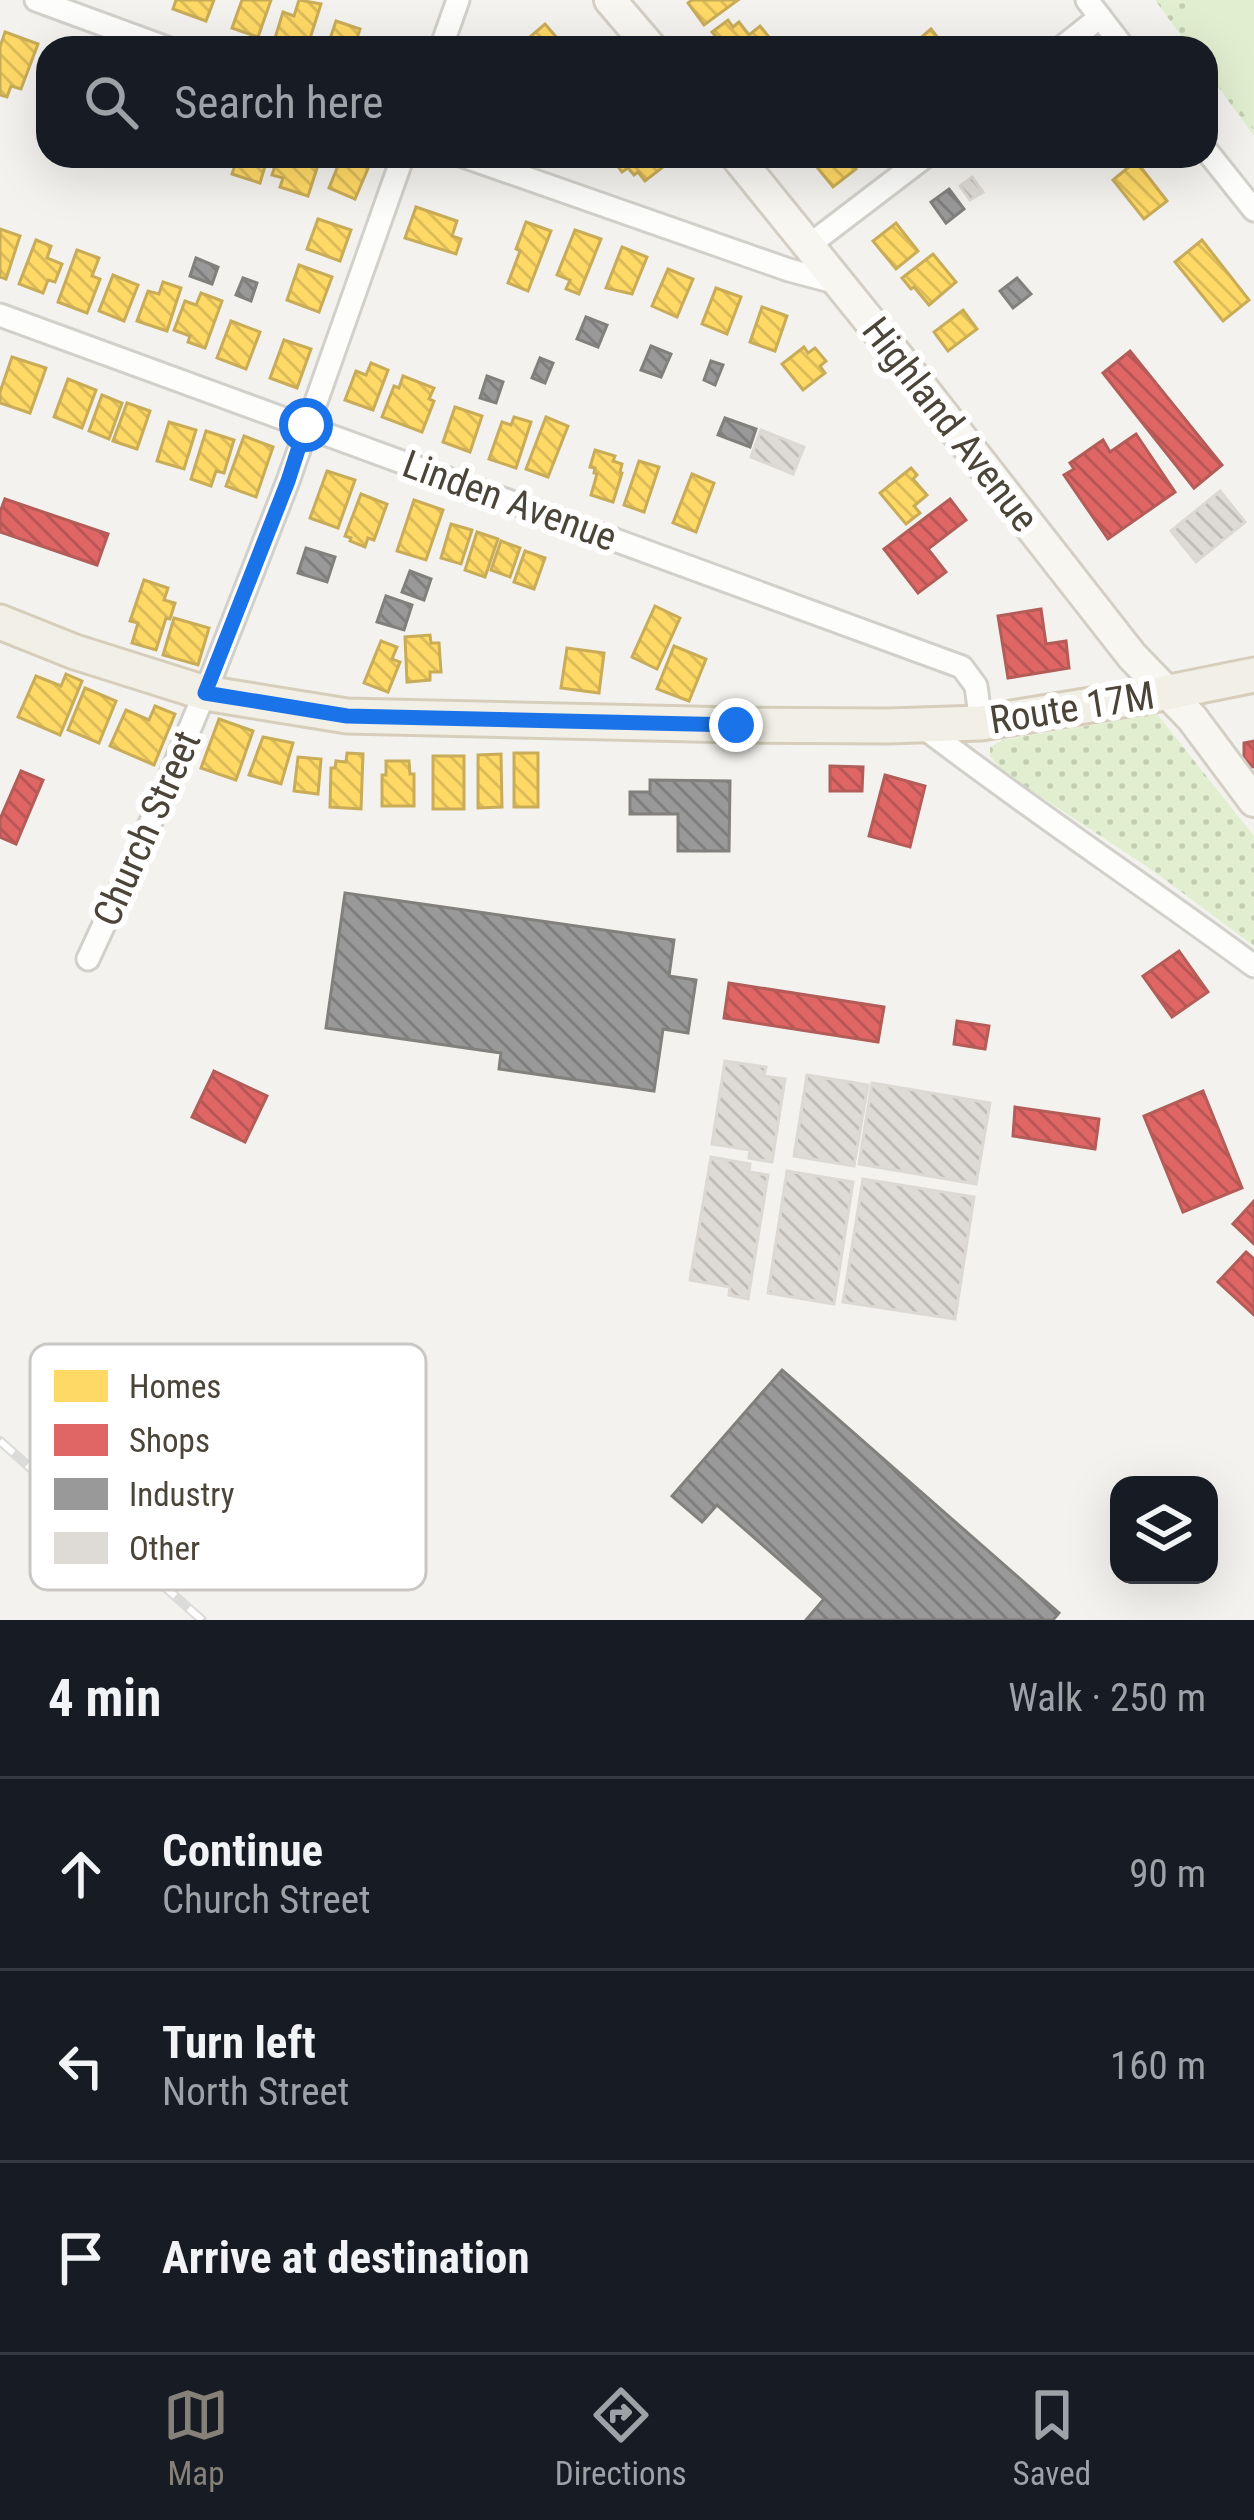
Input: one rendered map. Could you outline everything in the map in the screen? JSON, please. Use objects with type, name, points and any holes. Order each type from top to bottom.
[{"type":"main road","name":"Route 17M","points":[[0,622],[75,652],[205,693],[347,716],[981,723],[1254,675]]},
{"type":"street","points":[[36,0],[134,36]]},
{"type":"street","points":[[444,36],[458,0]]},
{"type":"street","points":[[610,0],[641,36]]},
{"type":"street","points":[[1071,36],[1094,9],[1115,36]]},
{"type":"street","points":[[1218,165],[1254,210]]},
{"type":"street","name":"Church Street","points":[[88,959],[205,693],[288,481],[399,168]]},
{"type":"street","points":[[497,168],[838,283]]},
{"type":"street","name":"Highland Avenue","points":[[746,168],[1132,656],[1192,718],[1254,801]]},
{"type":"street","points":[[808,246],[910,168]]},
{"type":"street","name":"Linden Avenue","points":[[0,315],[962,667],[976,686],[981,723]]},
{"type":"street","points":[[904,725],[979,770],[1254,966]]},
{"type":"green space","points":[[1155,0],[1254,0],[1254,136],[1218,86],[1218,36],[1181,36]]},
{"type":"green space","points":[[1192,0],[1254,0],[1254,129],[1218,76],[1218,36],[1191,36],[1183,25],[1186,5]]},
{"type":"green space","points":[[1157,714],[1254,836],[1254,946],[1152,870],[1005,773],[990,756],[990,747],[1003,740]]},
{"type":"building: Homes","points":[[176,0],[214,0],[206,21],[173,9]]},
{"type":"building: Homes","points":[[242,0],[271,0],[258,36],[232,28]]},
{"type":"building: Homes","points":[[299,0],[321,4],[311,36],[276,36],[283,12],[294,16]]},
{"type":"building: Homes","points":[[738,0],[704,25],[688,3]]},
{"type":"building: Homes","points":[[728,20],[733,27],[739,22],[749,35],[760,26],[768,36],[715,36],[712,32]]},
{"type":"building: Homes","points":[[336,21],[360,29],[358,36],[331,36]]},
{"type":"building: Homes","points":[[545,24],[555,36],[531,36]]},
{"type":"building: Homes","points":[[5,32],[36,43],[21,89],[11,86],[7,97],[0,95],[0,47]]},
{"type":"building: Homes","points":[[234,168],[264,168],[260,183],[232,174]]},
{"type":"building: Homes","points":[[274,168],[317,168],[308,196],[280,187],[283,178],[272,175]]},
{"type":"building: Homes","points":[[337,168],[368,168],[355,199],[329,188]]},
{"type":"building: Homes","points":[[628,168],[662,168],[645,181],[638,172],[634,175]]},
{"type":"building: Homes","points":[[818,168],[855,168],[856,169],[833,187]]},
{"type":"building: Homes","points":[[1128,168],[1141,168],[1167,201],[1144,219],[1113,180]]},
{"type":"building: Homes","points":[[416,207],[457,221],[452,236],[461,239],[456,254],[405,238]]},
{"type":"building: Homes","points":[[318,219],[351,230],[340,261],[307,249]]},
{"type":"building: Homes","points":[[526,222],[551,231],[528,291],[508,283]]},
{"type":"building: Homes","points":[[896,223],[918,251],[896,269],[873,241]]},
{"type":"building: Homes","points":[[0,229],[20,236],[6,279],[0,277]]},
{"type":"building: Homes","points":[[575,230],[601,239],[579,294],[566,289],[570,280],[557,275]]},
{"type":"building: Homes","points":[[36,240],[51,246],[47,258],[62,264],[55,282],[48,280],[43,293],[19,284]]},
{"type":"building: Homes","points":[[1202,240],[1249,300],[1223,321],[1175,262]]},
{"type":"building: Homes","points":[[622,247],[647,257],[632,294],[606,288]]},
{"type":"building: Homes","points":[[77,250],[99,258],[92,276],[100,279],[87,313],[58,302]]},
{"type":"building: Homes","points":[[933,254],[956,282],[929,305],[902,278]]},
{"type":"building: Homes","points":[[299,265],[332,277],[319,312],[287,300]]},
{"type":"building: Homes","points":[[668,269],[693,279],[677,317],[652,306]]},
{"type":"building: Homes","points":[[113,275],[138,285],[124,321],[99,311]]},
{"type":"building: Homes","points":[[163,282],[181,288],[167,331],[137,321],[148,291],[159,294]]},
{"type":"building: Homes","points":[[716,288],[741,297],[727,334],[702,324]]},
{"type":"building: Homes","points":[[201,293],[222,301],[205,348],[174,330],[185,301],[196,305]]},
{"type":"building: Homes","points":[[762,307],[787,316],[775,351],[750,342]]},
{"type":"building: Homes","points":[[963,310],[977,329],[948,351],[934,332]]},
{"type":"building: Homes","points":[[231,321],[260,332],[246,369],[217,358]]},
{"type":"building: Homes","points":[[284,340],[311,349],[297,388],[270,378]]},
{"type":"building: Homes","points":[[804,347],[808,353],[815,348],[826,361],[820,366],[825,373],[803,390],[782,364]]},
{"type":"building: Homes","points":[[12,357],[46,368],[30,413],[0,403]]},
{"type":"building: Homes","points":[[371,363],[388,370],[373,410],[345,400],[356,371],[366,375]]},
{"type":"building: Homes","points":[[403,376],[434,388],[422,432],[382,417]]},
{"type":"building: Homes","points":[[68,379],[96,390],[82,428],[54,417]]},
{"type":"building: Homes","points":[[102,395],[122,403],[109,439],[89,431]]},
{"type":"building: Homes","points":[[127,403],[150,411],[137,449],[113,441]]},
{"type":"building: Homes","points":[[455,407],[482,416],[470,452],[443,442]]},
{"type":"building: Homes","points":[[514,417],[531,422],[516,468],[489,459],[502,422],[511,425]]},
{"type":"building: Homes","points":[[546,417],[568,426],[548,477],[526,469]]},
{"type":"building: Homes","points":[[169,422],[196,430],[184,469],[157,461]]},
{"type":"building: Homes","points":[[206,431],[234,440],[224,473],[216,471],[211,486],[191,479]]},
{"type":"building: Homes","points":[[244,436],[273,447],[256,497],[226,486]]},
{"type":"building: Homes","points":[[595,450],[615,456],[613,461],[622,464],[613,502],[591,495],[597,474],[590,467]]},
{"type":"building: Homes","points":[[639,461],[659,467],[644,512],[624,505]]},
{"type":"building: Homes","points":[[911,468],[917,475],[913,479],[927,495],[914,506],[920,513],[906,524],[880,493]]},
{"type":"building: Homes","points":[[327,471],[355,480],[338,528],[310,518]]},
{"type":"building: Homes","points":[[692,474],[714,483],[696,532],[673,523]]},
{"type":"building: Homes","points":[[361,494],[387,504],[374,540],[368,538],[365,547],[345,536]]},
{"type":"building: Homes","points":[[414,500],[443,510],[426,560],[397,551]]},
{"type":"building: Homes","points":[[451,524],[472,530],[461,564],[441,558]]},
{"type":"building: Homes","points":[[477,532],[498,539],[485,577],[465,570]]},
{"type":"building: Homes","points":[[501,541],[520,548],[510,577],[491,570]]},
{"type":"building: Homes","points":[[525,551],[545,558],[534,589],[514,582]]},
{"type":"building: Homes","points":[[144,580],[168,588],[164,600],[175,603],[156,650],[132,643],[138,623],[130,621]]},
{"type":"building: Homes","points":[[655,606],[680,618],[657,669],[632,657]]},
{"type":"building: Homes","points":[[174,618],[209,628],[198,665],[163,655]]},
{"type":"building: Homes","points":[[430,635],[431,643],[439,643],[441,672],[430,672],[430,680],[407,682],[405,637]]},
{"type":"building: Homes","points":[[381,641],[397,647],[392,659],[400,662],[388,692],[364,683]]},
{"type":"building: Homes","points":[[674,646],[706,659],[689,701],[657,689]]},
{"type":"building: Homes","points":[[567,648],[604,653],[599,693],[561,688]]},
{"type":"building: Homes","points":[[66,674],[82,681],[60,735],[18,717],[36,676],[61,686]]},
{"type":"building: Homes","points":[[85,688],[116,701],[99,743],[68,730]]},
{"type":"building: Homes","points":[[155,706],[175,714],[154,765],[110,746],[126,710],[149,720]]},
{"type":"building: Homes","points":[[219,719],[253,731],[236,780],[201,768]]},
{"type":"building: Homes","points":[[263,737],[293,743],[281,784],[249,775]]},
{"type":"building: Homes","points":[[347,753],[363,754],[361,809],[330,807],[331,768],[336,761],[346,762]]},
{"type":"building: Homes","points":[[514,753],[538,753],[538,807],[514,807]]},
{"type":"building: Homes","points":[[501,754],[502,807],[478,808],[478,755]]},
{"type":"building: Homes","points":[[433,756],[464,756],[464,809],[433,809]]},
{"type":"building: Homes","points":[[298,757],[321,759],[318,794],[294,791]]},
{"type":"building: Homes","points":[[386,761],[409,761],[414,806],[382,806]]},
{"type":"building: Shops","points":[[1130,351],[1222,465],[1194,488],[1103,373]]},
{"type":"building: Shops","points":[[1136,434],[1175,492],[1108,539],[1064,475],[1074,469],[1070,463],[1103,440],[1110,452]]},
{"type":"building: Shops","points":[[5,499],[108,534],[97,565],[0,532]]},
{"type":"building: Shops","points":[[950,499],[966,520],[928,549],[946,572],[918,593],[884,549]]},
{"type":"building: Shops","points":[[1041,609],[1046,644],[1066,641],[1069,668],[1008,678],[998,616]]},
{"type":"building: Shops","points":[[1254,741],[1254,767],[1244,765],[1244,743]]},
{"type":"building: Shops","points":[[830,766],[863,767],[862,791],[830,791]]},
{"type":"building: Shops","points":[[21,771],[43,780],[16,844],[0,837],[0,819]]},
{"type":"building: Shops","points":[[885,775],[925,786],[910,847],[869,836]]},
{"type":"building: Shops","points":[[1179,951],[1208,992],[1172,1017],[1143,976]]},
{"type":"building: Shops","points":[[729,983],[884,1007],[878,1042],[724,1018]]},
{"type":"building: Shops","points":[[957,1021],[989,1026],[985,1049],[954,1044]]},
{"type":"building: Shops","points":[[214,1071],[267,1096],[245,1142],[192,1117]]},
{"type":"building: Shops","points":[[1203,1091],[1242,1188],[1183,1212],[1144,1116]]},
{"type":"building: Shops","points":[[1015,1107],[1099,1119],[1095,1149],[1013,1136]]},
{"type":"building: Shops","points":[[1254,1201],[1254,1244],[1233,1224]]},
{"type":"building: Shops","points":[[1246,1252],[1254,1259],[1254,1315],[1218,1282]]},
{"type":"building: Industry","points":[[949,189],[964,209],[946,223],[931,202]]},
{"type":"building: Industry","points":[[196,258],[218,267],[212,284],[190,276]]},
{"type":"building: Industry","points":[[243,278],[257,283],[251,301],[236,295]]},
{"type":"building: Industry","points":[[1017,278],[1031,294],[1013,308],[1000,291]]},
{"type":"building: Industry","points":[[586,317],[607,325],[598,347],[577,339]]},
{"type":"building: Industry","points":[[651,346],[671,354],[661,377],[641,370]]},
{"type":"building: Industry","points":[[540,358],[553,363],[545,383],[532,378]]},
{"type":"building: Industry","points":[[711,361],[723,365],[715,385],[704,380]]},
{"type":"building: Industry","points":[[487,376],[503,382],[496,403],[480,398]]},
{"type":"building: Industry","points":[[725,418],[756,429],[750,447],[718,435]]},
{"type":"building: Industry","points":[[306,548],[335,557],[327,582],[298,573]]},
{"type":"building: Industry","points":[[410,571],[431,579],[424,600],[402,592]]},
{"type":"building: Industry","points":[[386,596],[412,605],[404,630],[377,622]]},
{"type":"building: Industry","points":[[650,780],[730,781],[729,851],[678,851],[678,814],[630,814],[630,792],[650,792]]},
{"type":"building: Industry","points":[[345,893],[674,940],[669,976],[696,980],[688,1033],[663,1029],[654,1091],[499,1069],[501,1053],[326,1028]]},
{"type":"building: Industry","points":[[782,1370],[1059,1613],[1053,1620],[806,1620],[824,1599],[717,1505],[702,1522],[672,1496]]},
{"type":"building: Other","points":[[972,177],[983,192],[970,200],[960,186]]},
{"type":"building: Other","points":[[761,430],[804,447],[793,474],[751,457]]},
{"type":"building: Other","points":[[1220,491],[1245,522],[1196,562],[1171,531]]},
{"type":"building: Other","points":[[725,1061],[766,1067],[764,1076],[785,1079],[772,1162],[749,1158],[750,1150],[712,1144]]},
{"type":"building: Other","points":[[807,1075],[868,1085],[854,1166],[794,1156]]},
{"type":"building: Other","points":[[872,1083],[990,1103],[976,1184],[859,1164]]},
{"type":"building: Other","points":[[711,1157],[750,1164],[749,1172],[768,1175],[748,1299],[729,1295],[730,1287],[690,1280]]},
{"type":"building: Other","points":[[787,1171],[853,1182],[834,1304],[768,1293]]},
{"type":"building: Other","points":[[863,1179],[974,1197],[955,1319],[843,1302]]},
{"type":"railway","points":[[0,1441],[30,1468]]},
{"type":"railway","points":[[168,1590],[202,1620]]},
{"type":"route","points":[[306,425],[205,693],[347,716],[736,725]]}]
